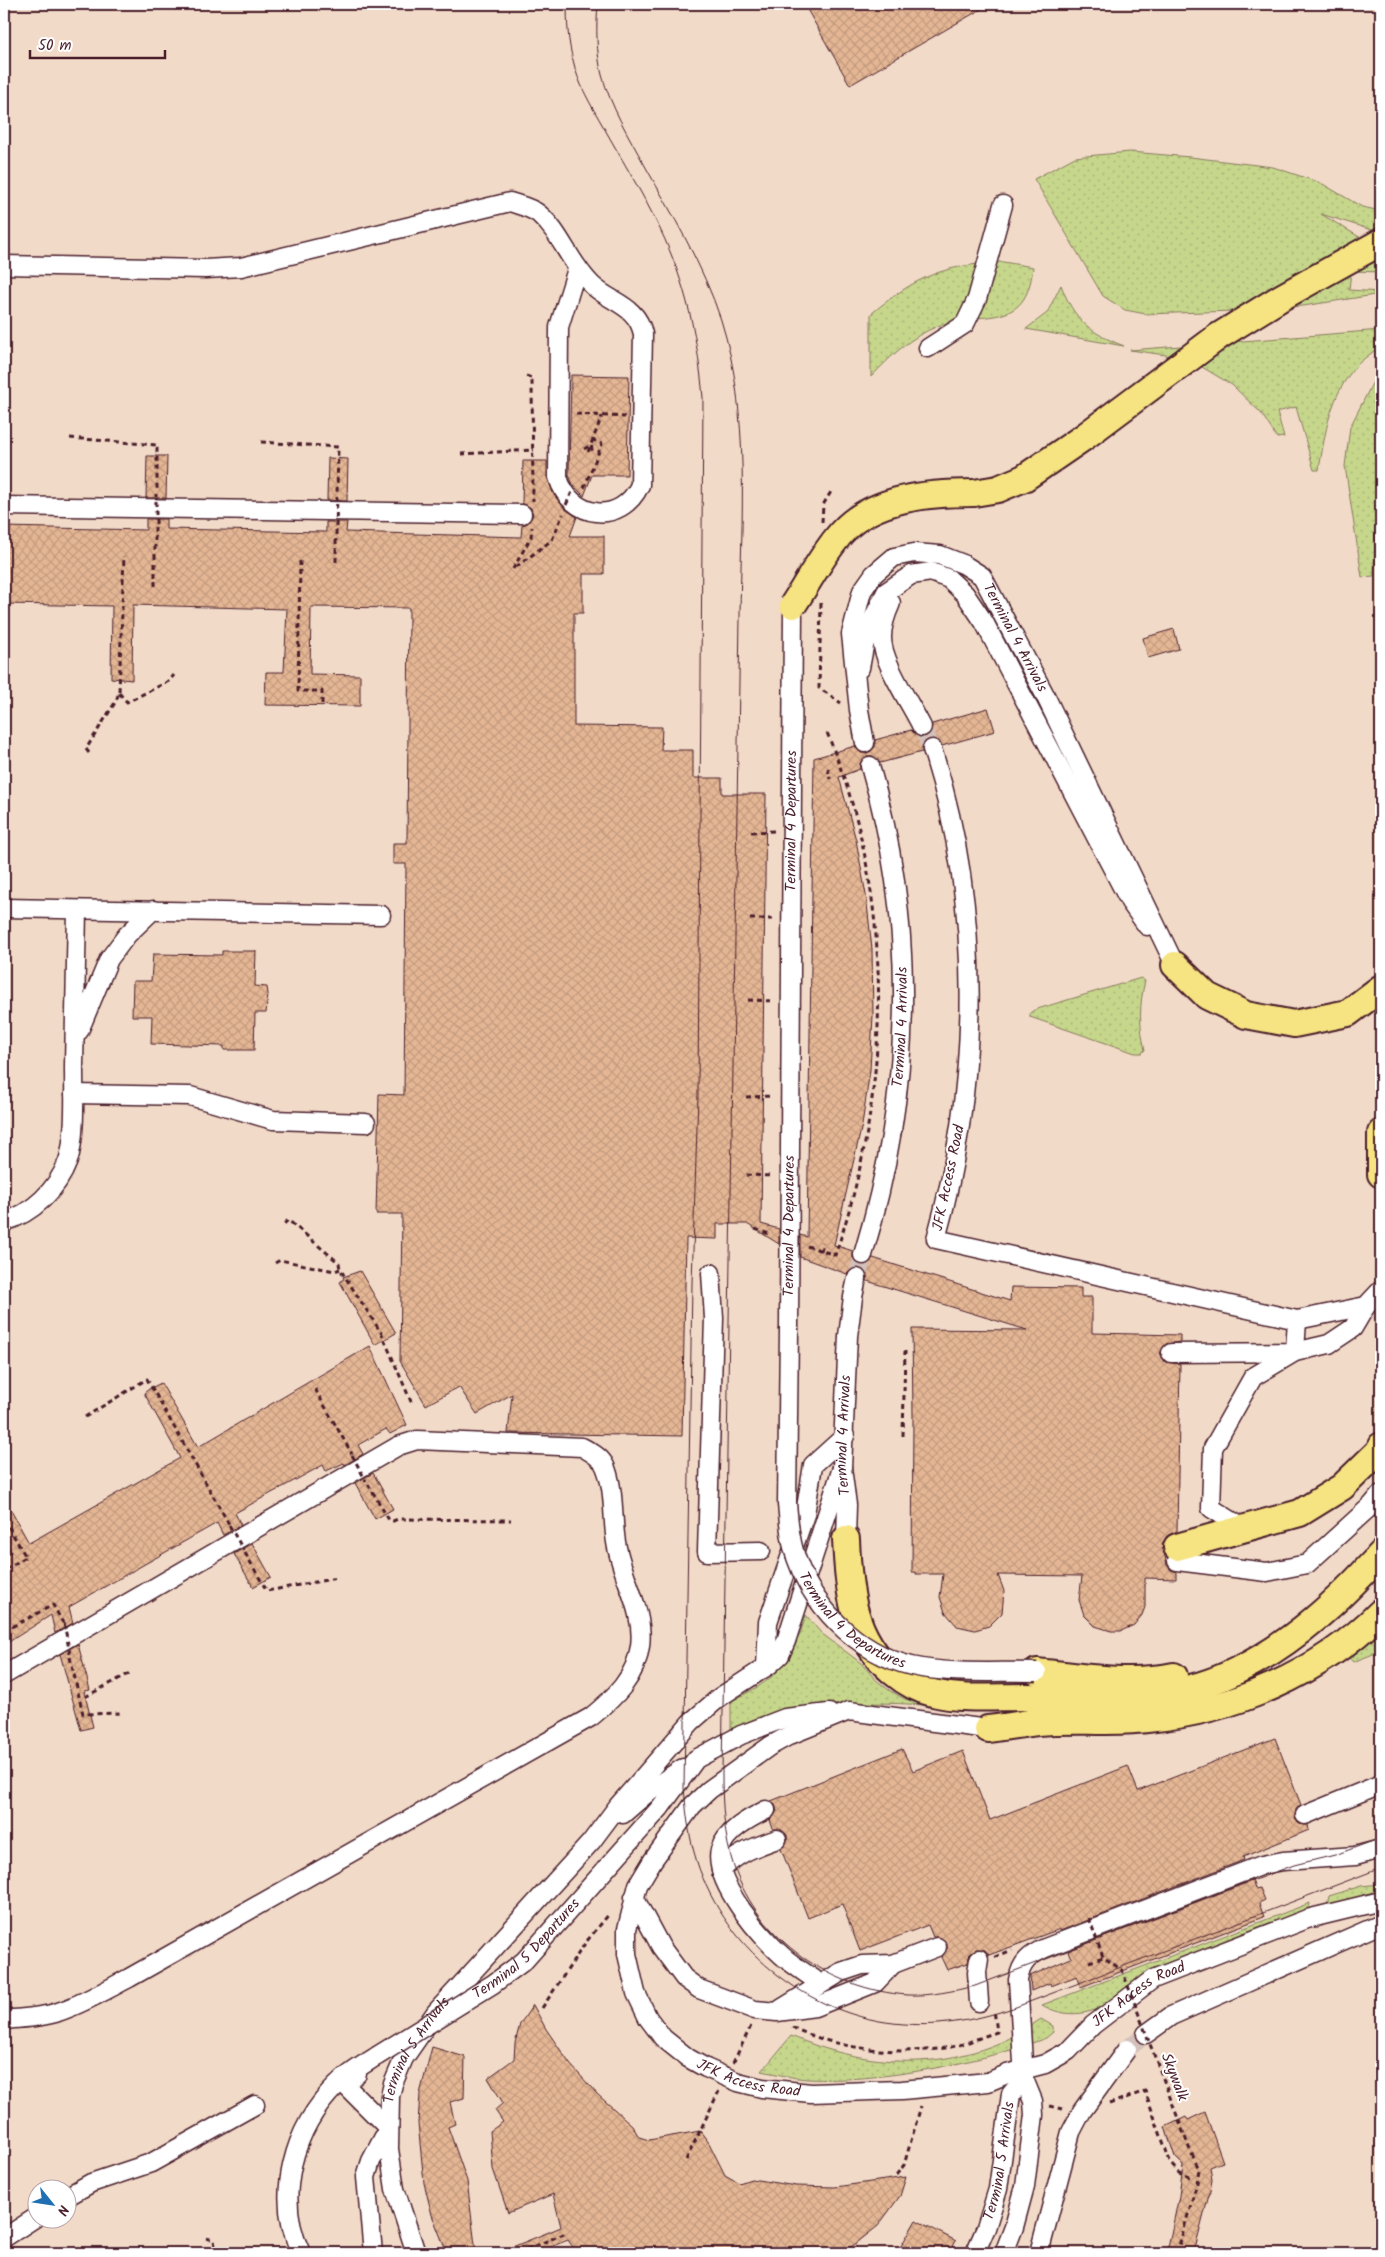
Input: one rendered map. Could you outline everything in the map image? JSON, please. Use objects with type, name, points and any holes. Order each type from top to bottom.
[{"type":"highway","points":[[793,605],[843,530],[864,514],[886,504],[932,494],[974,493],[998,489],[1024,478],[1084,437],[1219,336],[1282,297],[1381,242]]},
{"type":"highway","points":[[1175,965],[1207,996],[1246,1014],[1294,1024],[1348,1013],[1381,988]]},
{"type":"highway","points":[[1381,1133],[1381,1174]]},
{"type":"highway","points":[[1177,1554],[1243,1528],[1300,1513],[1342,1487],[1379,1451],[1381,1446]]},
{"type":"highway","points":[[846,1538],[849,1586],[859,1624],[865,1640],[873,1651],[894,1673],[917,1688],[932,1693],[962,1696],[1121,1698],[1174,1692],[1222,1678],[1270,1652],[1307,1626],[1381,1554]]},
{"type":"highway","points":[[1037,1672],[1090,1678],[1130,1679],[1168,1677],[1200,1669],[1241,1654],[1276,1636],[1308,1617],[1349,1587]]},
{"type":"highway","points":[[988,1729],[1037,1722],[1146,1719],[1192,1712],[1259,1692],[1296,1675],[1354,1636],[1381,1612]]},
{"type":"street","points":[[4,266],[240,268],[510,202],[537,212],[550,226],[577,269],[593,286],[630,309],[642,325],[645,344],[640,485],[636,494],[628,502],[609,511],[587,511],[575,505],[565,493],[558,477],[559,327],[577,269]]},
{"type":"street","points":[[928,348],[965,324],[977,300],[1003,205]]},
{"type":"street","points":[[4,506],[522,514]]},
{"type":"street","name":"Terminal 4 Arrivals","points":[[865,743],[851,634],[862,591],[874,574],[894,557],[914,553],[940,555],[964,564],[982,576],[1044,693],[1175,965]]},
{"type":"street","points":[[857,683],[868,631],[886,592],[911,575],[931,572],[949,579],[964,594],[984,622],[1130,902],[1175,965]]},
{"type":"street","points":[[911,575],[894,596],[885,617],[882,637],[884,654],[922,727]]},
{"type":"street","name":"Terminal 4 Departures","points":[[793,605],[786,1468],[792,1544],[803,1574],[828,1614],[850,1635],[877,1651],[898,1661],[922,1668],[952,1671],[1037,1672]]},
{"type":"street","name":"JFK Access Road","points":[[932,749],[948,804],[956,841],[966,925],[970,988],[968,1050],[962,1115],[950,1184],[936,1239],[1297,1320],[1366,1306]]},
{"type":"street","name":"Terminal 4 Arrivals","points":[[863,1255],[882,1188],[893,1132],[900,1079],[904,1010],[902,948],[896,888],[887,830],[870,766]]},
{"type":"street","points":[[4,908],[381,914]]},
{"type":"street","points":[[4,1222],[14,1219],[37,1204],[62,1174],[70,1150],[74,1094],[77,910]]},
{"type":"street","points":[[75,1041],[109,959],[127,935],[153,910]]},
{"type":"street","points":[[74,1094],[190,1096],[273,1120],[366,1123]]},
{"type":"street","points":[[711,1273],[714,1318],[707,1552],[761,1551]]},
{"type":"street","name":"Terminal 4 Arrivals","points":[[846,1538],[847,1504],[842,1468],[849,1327],[857,1278]]},
{"type":"street","points":[[1171,1353],[1295,1352],[1328,1344],[1353,1328],[1366,1306],[1381,1290]]},
{"type":"street","points":[[1295,1352],[1297,1320]]},
{"type":"street","points":[[1243,1528],[1211,1508],[1213,1448],[1253,1377],[1295,1352]]},
{"type":"street","points":[[766,1667],[768,1622],[804,1514],[814,1465],[845,1436]]},
{"type":"street","points":[[4,1675],[398,1446],[417,1440],[582,1447],[594,1453],[605,1464],[610,1481],[616,1545],[638,1619],[640,1640],[630,1677],[615,1697],[591,1717],[129,1978],[76,2006],[42,2016],[4,2020]]},
{"type":"street","points":[[590,1842],[618,1806],[696,1717],[720,1697],[766,1667],[780,1655],[786,1642],[842,1468]]},
{"type":"street","points":[[1177,1554],[1267,1572],[1307,1564],[1372,1505],[1381,1494]]},
{"type":"street","name":"JFK Access Road","points":[[988,1729],[849,1711],[790,1735],[749,1760],[709,1790],[692,1806],[653,1860],[634,1897],[627,1929],[627,1954],[634,1986],[642,2008],[655,2028],[671,2045],[688,2058],[726,2077],[762,2088],[818,2093],[902,2090],[988,2082],[1024,2074],[1068,2051],[1093,2025],[1153,1979],[1307,1918],[1381,1902]]},
{"type":"street","name":"Terminal 5 Departures","points":[[301,2253],[290,2217],[289,2191],[291,2167],[308,2122],[326,2096],[343,2079],[492,1984],[524,1961],[660,1808],[696,1759],[741,1735],[785,1718],[849,1711]]},
{"type":"street","points":[[590,1842],[653,1788],[696,1759]]},
{"type":"street","points":[[1305,1815],[1381,1784]]},
{"type":"street","points":[[766,1810],[738,1827],[720,1848],[719,1858],[722,1871],[738,1903],[759,1932],[786,1959],[814,1979]]},
{"type":"street","points":[[722,1871],[729,1862],[745,1851],[777,1838]]},
{"type":"street","name":"Terminal 5 Arrivals","points":[[416,2253],[396,2189],[389,2129],[393,2084],[404,2058],[418,2036],[449,1997],[590,1842]]},
{"type":"street","points":[[1004,2253],[1025,2186],[1034,2115],[1033,2101],[1024,2074],[1018,1980],[1022,1965],[1031,1955],[1262,1865],[1282,1861],[1354,1856],[1381,1849]]},
{"type":"street","points":[[634,1897],[661,1947],[684,1978],[700,1989],[755,2010],[777,2012],[815,2007],[875,1983],[893,1964],[937,1947]]},
{"type":"street","points":[[1146,2034],[1171,2016],[1381,1924]]},
{"type":"street","points":[[983,1959],[977,1972],[986,2004]]},
{"type":"street","points":[[373,2253],[366,2177],[371,2161],[389,2129],[344,2084],[368,2066],[418,2036]]},
{"type":"street","points":[[1039,2253],[1071,2132],[1082,2110],[1128,2049]]},
{"type":"street","name":"Terminal 5 Arrivals","points":[[975,2253],[986,2228],[998,2189],[1011,2094],[1024,2074]]},
{"type":"street","points":[[78,2190],[91,2183],[151,2163],[255,2105]]},
{"type":"street","points":[[4,2238],[28,2222]]},
{"type":"path","points":[[526,376],[532,378],[534,461]]},
{"type":"path","points":[[570,414],[628,417]]},
{"type":"path","points":[[588,452],[602,416]]},
{"type":"path","points":[[70,438],[157,445],[155,586]]},
{"type":"path","points":[[513,569],[552,540],[572,492],[581,495],[602,444],[593,440]]},
{"type":"path","points":[[262,442],[338,447],[336,562]]},
{"type":"path","points":[[584,449],[591,445]]},
{"type":"path","points":[[591,445],[593,454]]},
{"type":"path","points":[[461,454],[534,450]]},
{"type":"path","points":[[822,524],[822,505],[832,490]]},
{"type":"path","points":[[89,753],[86,749],[116,701],[119,692],[124,556]]},
{"type":"path","points":[[300,561],[298,690],[322,691],[322,706]]},
{"type":"path","points":[[821,602],[819,688],[847,708]]},
{"type":"path","points":[[119,692],[127,702],[169,681],[174,675]]},
{"type":"path","points":[[826,730],[840,765],[861,837],[872,897],[878,983],[876,1060],[867,1128],[855,1190],[835,1256]]},
{"type":"path","points":[[828,768],[830,779]]},
{"type":"path","points":[[750,832],[760,832]]},
{"type":"path","points":[[750,919],[759,918]]},
{"type":"path","points":[[748,1000],[758,1000]]},
{"type":"path","points":[[746,1097],[756,1097]]},
{"type":"path","points":[[746,1175],[754,1175]]},
{"type":"path","points":[[284,1224],[288,1220],[339,1263],[340,1269],[382,1334],[412,1404]]},
{"type":"path","points":[[822,1242],[822,1251]]},
{"type":"path","points":[[275,1263],[280,1260],[335,1271],[340,1269]]},
{"type":"path","points":[[903,1436],[905,1351]]},
{"type":"path","points":[[85,1417],[147,1379],[267,1591],[337,1578]]},
{"type":"path","points":[[315,1390],[388,1520],[511,1520]]},
{"type":"path","points":[[4,1519],[26,1557],[4,1570]]},
{"type":"path","points":[[4,1631],[53,1605],[64,1623],[83,1714],[122,1713]]},
{"type":"path","points":[[85,1697],[132,1672]]},
{"type":"path","points":[[542,2008],[586,1942],[610,1913]]},
{"type":"path","points":[[1089,1918],[1103,1956],[1089,1962]]},
{"type":"path","points":[[983,1959],[1021,1947]]},
{"type":"path","name":"Skywalk","points":[[1103,1956],[1122,1970],[1190,2150],[1199,2169],[1197,2183],[1177,2253]]},
{"type":"path","points":[[790,2027],[815,2038],[881,2052],[947,2048],[997,2032],[986,2004]]},
{"type":"path","points":[[686,2160],[754,2019]]},
{"type":"path","points":[[1144,2091],[1171,2164],[1179,2173],[1190,2178]]},
{"type":"path","points":[[896,2176],[904,2165],[921,2104],[927,2100]]},
{"type":"path","points":[[518,2253],[566,2233]]},
{"type":"path","points":[[206,2238],[214,2240],[216,2253]]},
{"type":"shaded area","points":[[4,4],[1381,4],[1381,2253],[4,2253]]},
{"type":"green space","points":[[1130,152],[1273,167],[1321,183],[1362,207],[1381,211],[1381,233],[1321,214],[1381,250],[1381,272],[1351,271],[1349,290],[1381,292],[1381,294],[1303,306],[1233,311],[1146,314],[1125,310],[1103,296],[1034,179],[1075,157]]},
{"type":"green space","points":[[1003,262],[1033,267],[1029,288],[1022,302],[1012,310],[1000,315],[955,321],[928,330],[901,348],[871,377],[871,314],[902,290],[932,275],[964,266]]},
{"type":"green space","points":[[1061,285],[1072,307],[1085,324],[1102,336],[1124,346],[1026,329],[1047,313]]},
{"type":"green space","points":[[1381,330],[1381,346],[1357,365],[1348,377],[1335,402],[1330,415],[1319,470],[1314,470],[1296,407],[1277,412],[1284,437],[1277,438],[1261,413],[1232,385],[1187,358],[1130,350]]},
{"type":"green space","points":[[1381,374],[1381,476],[1376,505],[1374,576],[1362,577],[1345,466],[1350,427],[1375,378]]},
{"type":"green space","points":[[1141,978],[1145,981],[1140,1015],[1145,1050],[1141,1053],[1135,1053],[1030,1017],[1030,1013],[1034,1010]]},
{"type":"green space","points":[[806,1615],[821,1633],[861,1663],[876,1680],[889,1690],[905,1699],[924,1705],[874,1703],[802,1709],[778,1714],[731,1730],[731,1701],[760,1685],[781,1668],[795,1646]]},
{"type":"green space","points":[[1381,1631],[1381,1651],[1353,1662],[1348,1657]]},
{"type":"green space","points":[[1381,1884],[1381,1905],[1324,1924],[1329,1896],[1361,1886]]},
{"type":"green space","points":[[1310,1903],[1305,1929],[1095,2010],[1068,2014],[1042,2005]]},
{"type":"green space","points":[[1041,2019],[1053,2026],[1053,2032],[1046,2038],[991,2056],[928,2069],[864,2078],[834,2079],[790,2077],[762,2071],[791,2036],[845,2054],[872,2059],[899,2061],[927,2060],[954,2057],[981,2050],[1012,2037]]},
{"type":"building","points":[[804,4],[990,4],[850,85]]},
{"type":"building","points":[[571,375],[629,376],[627,475],[592,475],[584,496],[573,485],[569,475]]},
{"type":"building","points":[[147,456],[167,456],[166,498],[146,498]]},
{"type":"building","points":[[328,458],[348,459],[347,501],[327,500]]},
{"type":"building","points":[[523,461],[547,461],[547,477],[554,495],[565,509],[577,517],[570,536],[604,536],[604,574],[583,574],[583,613],[574,613],[574,726],[662,727],[661,750],[693,750],[693,778],[722,778],[722,794],[766,794],[761,1224],[779,1229],[779,1244],[747,1224],[717,1224],[717,1239],[686,1238],[682,1436],[508,1433],[512,1394],[477,1414],[459,1387],[426,1405],[400,1361],[402,1214],[376,1214],[379,1094],[404,1095],[406,864],[393,864],[393,843],[407,843],[409,608],[311,607],[310,674],[360,675],[360,706],[265,705],[266,672],[284,672],[287,609],[133,605],[132,680],[111,678],[112,606],[4,604],[4,527],[146,530],[146,519],[166,519],[166,529],[326,532],[326,522],[347,522],[346,532],[521,537],[522,525],[528,523],[533,515],[531,508],[522,503]]},
{"type":"building","points":[[1174,629],[1179,649],[1148,658],[1143,638]]},
{"type":"building","points":[[988,708],[995,731],[942,746],[939,741],[930,739],[924,742],[922,752],[880,763],[873,756],[867,756],[860,763],[860,769],[839,777],[856,840],[866,895],[872,949],[873,1016],[870,1070],[862,1125],[834,1245],[853,1251],[853,1258],[860,1265],[866,1265],[873,1258],[1010,1301],[1011,1287],[1081,1288],[1081,1297],[1092,1297],[1092,1333],[1180,1335],[1180,1342],[1166,1344],[1160,1353],[1165,1362],[1180,1364],[1177,1531],[1167,1536],[1162,1544],[1167,1565],[1176,1572],[1176,1579],[1145,1578],[1145,1607],[1142,1615],[1134,1625],[1121,1631],[1111,1631],[1095,1626],[1084,1615],[1079,1600],[1082,1576],[998,1575],[1004,1591],[1002,1613],[989,1626],[975,1630],[957,1626],[945,1612],[940,1597],[943,1574],[916,1574],[916,1572],[912,1572],[912,1329],[1027,1330],[867,1281],[867,1274],[860,1268],[853,1268],[847,1274],[800,1257],[800,1235],[807,1237],[814,758],[855,746],[861,753],[867,753],[875,747],[875,740],[911,730],[917,736],[926,737],[931,732],[932,724]]},
{"type":"building","points":[[222,951],[256,951],[255,986],[267,987],[268,994],[266,1013],[255,1013],[254,1050],[224,1050],[224,1046],[151,1044],[152,1016],[132,1016],[133,981],[151,981],[153,954],[222,955]]},
{"type":"building","points":[[360,1271],[396,1333],[375,1345],[340,1282],[344,1279],[343,1277]]},
{"type":"building","points":[[370,1346],[407,1425],[390,1434],[386,1429],[358,1445],[363,1454],[345,1465],[344,1463],[326,1471],[323,1465],[235,1513],[241,1525],[223,1535],[217,1523],[69,1607],[73,1623],[55,1633],[51,1615],[4,1645],[4,1556],[11,1552],[4,1540],[4,1498],[29,1543],[180,1458],[144,1393],[149,1389],[161,1383],[198,1447]]},
{"type":"building","points":[[373,1473],[393,1509],[375,1519],[355,1483]]},
{"type":"building","points":[[252,1543],[271,1577],[253,1587],[234,1554]]},
{"type":"building","points":[[78,1644],[90,1690],[84,1691],[93,1727],[81,1730],[60,1654]]},
{"type":"building","points":[[1275,1738],[1301,1805],[1296,1809],[1295,1819],[1299,1824],[1308,1825],[1309,1830],[1243,1857],[1244,1860],[1060,1931],[1060,1929],[989,1955],[985,1950],[976,1949],[970,1953],[968,1963],[947,1970],[941,1957],[947,1949],[947,1943],[939,1937],[933,1937],[928,1925],[860,1951],[842,1904],[808,1918],[781,1849],[787,1841],[787,1835],[779,1829],[773,1829],[770,1820],[777,1811],[771,1801],[902,1749],[913,1771],[963,1751],[990,1820],[1128,1766],[1138,1791]]},
{"type":"building","points":[[1252,1880],[1255,1889],[1260,1888],[1265,1900],[1259,1903],[1264,1917],[1081,1987],[1077,1976],[1051,1986],[1050,1983],[1031,1991],[1030,1976],[1071,1958],[1068,1951]]},
{"type":"building","points":[[533,2005],[546,2029],[570,2064],[597,2094],[632,2125],[639,2137],[649,2140],[700,2131],[709,2143],[725,2175],[739,2183],[751,2179],[796,2186],[835,2187],[906,2177],[900,2196],[878,2226],[854,2245],[838,2253],[577,2253],[568,2240],[535,2253],[498,2253],[561,2227],[553,2194],[508,2213],[493,2169],[490,2131],[503,2122],[495,2110],[503,2103],[488,2078],[514,2059],[515,2043],[520,2024]]},
{"type":"building","points":[[432,2047],[465,2057],[464,2098],[450,2102],[455,2124],[448,2127],[467,2181],[476,2253],[447,2253],[432,2215],[424,2183],[418,2123],[420,2094]]},
{"type":"building","points":[[1205,2112],[1223,2162],[1210,2167],[1212,2180],[1210,2191],[1194,2253],[1167,2253],[1179,2196],[1183,2165],[1175,2157],[1165,2127],[1186,2117],[1188,2120]]},
{"type":"building","points":[[916,2220],[956,2241],[949,2253],[897,2253]]},
{"type":"tunnel","points":[[922,727],[932,749]]},
{"type":"tunnel","points":[[857,1278],[863,1255]]},
{"type":"tunnel","points":[[1127,2049],[1146,2034]]},
{"type":"tram line","points":[[567,4],[570,46],[575,69],[582,86],[640,190],[660,229],[677,270],[694,333],[703,398],[698,1095],[692,1283],[684,1788],[692,1844],[706,1886],[724,1917],[746,1946],[772,1971],[802,1991],[834,2008],[868,2019],[919,2025],[975,2018],[1016,2007],[1381,1868]]},
{"type":"tram line","points":[[598,4],[597,31],[602,75],[615,110],[686,240],[714,300],[730,356],[737,393],[740,430],[742,505],[722,1773],[724,1821],[734,1867],[746,1893],[761,1917],[780,1938],[802,1956],[826,1972],[852,1983],[880,1991],[908,1995],[925,1995],[975,1986],[1294,1865],[1335,1855],[1381,1838]]}]
